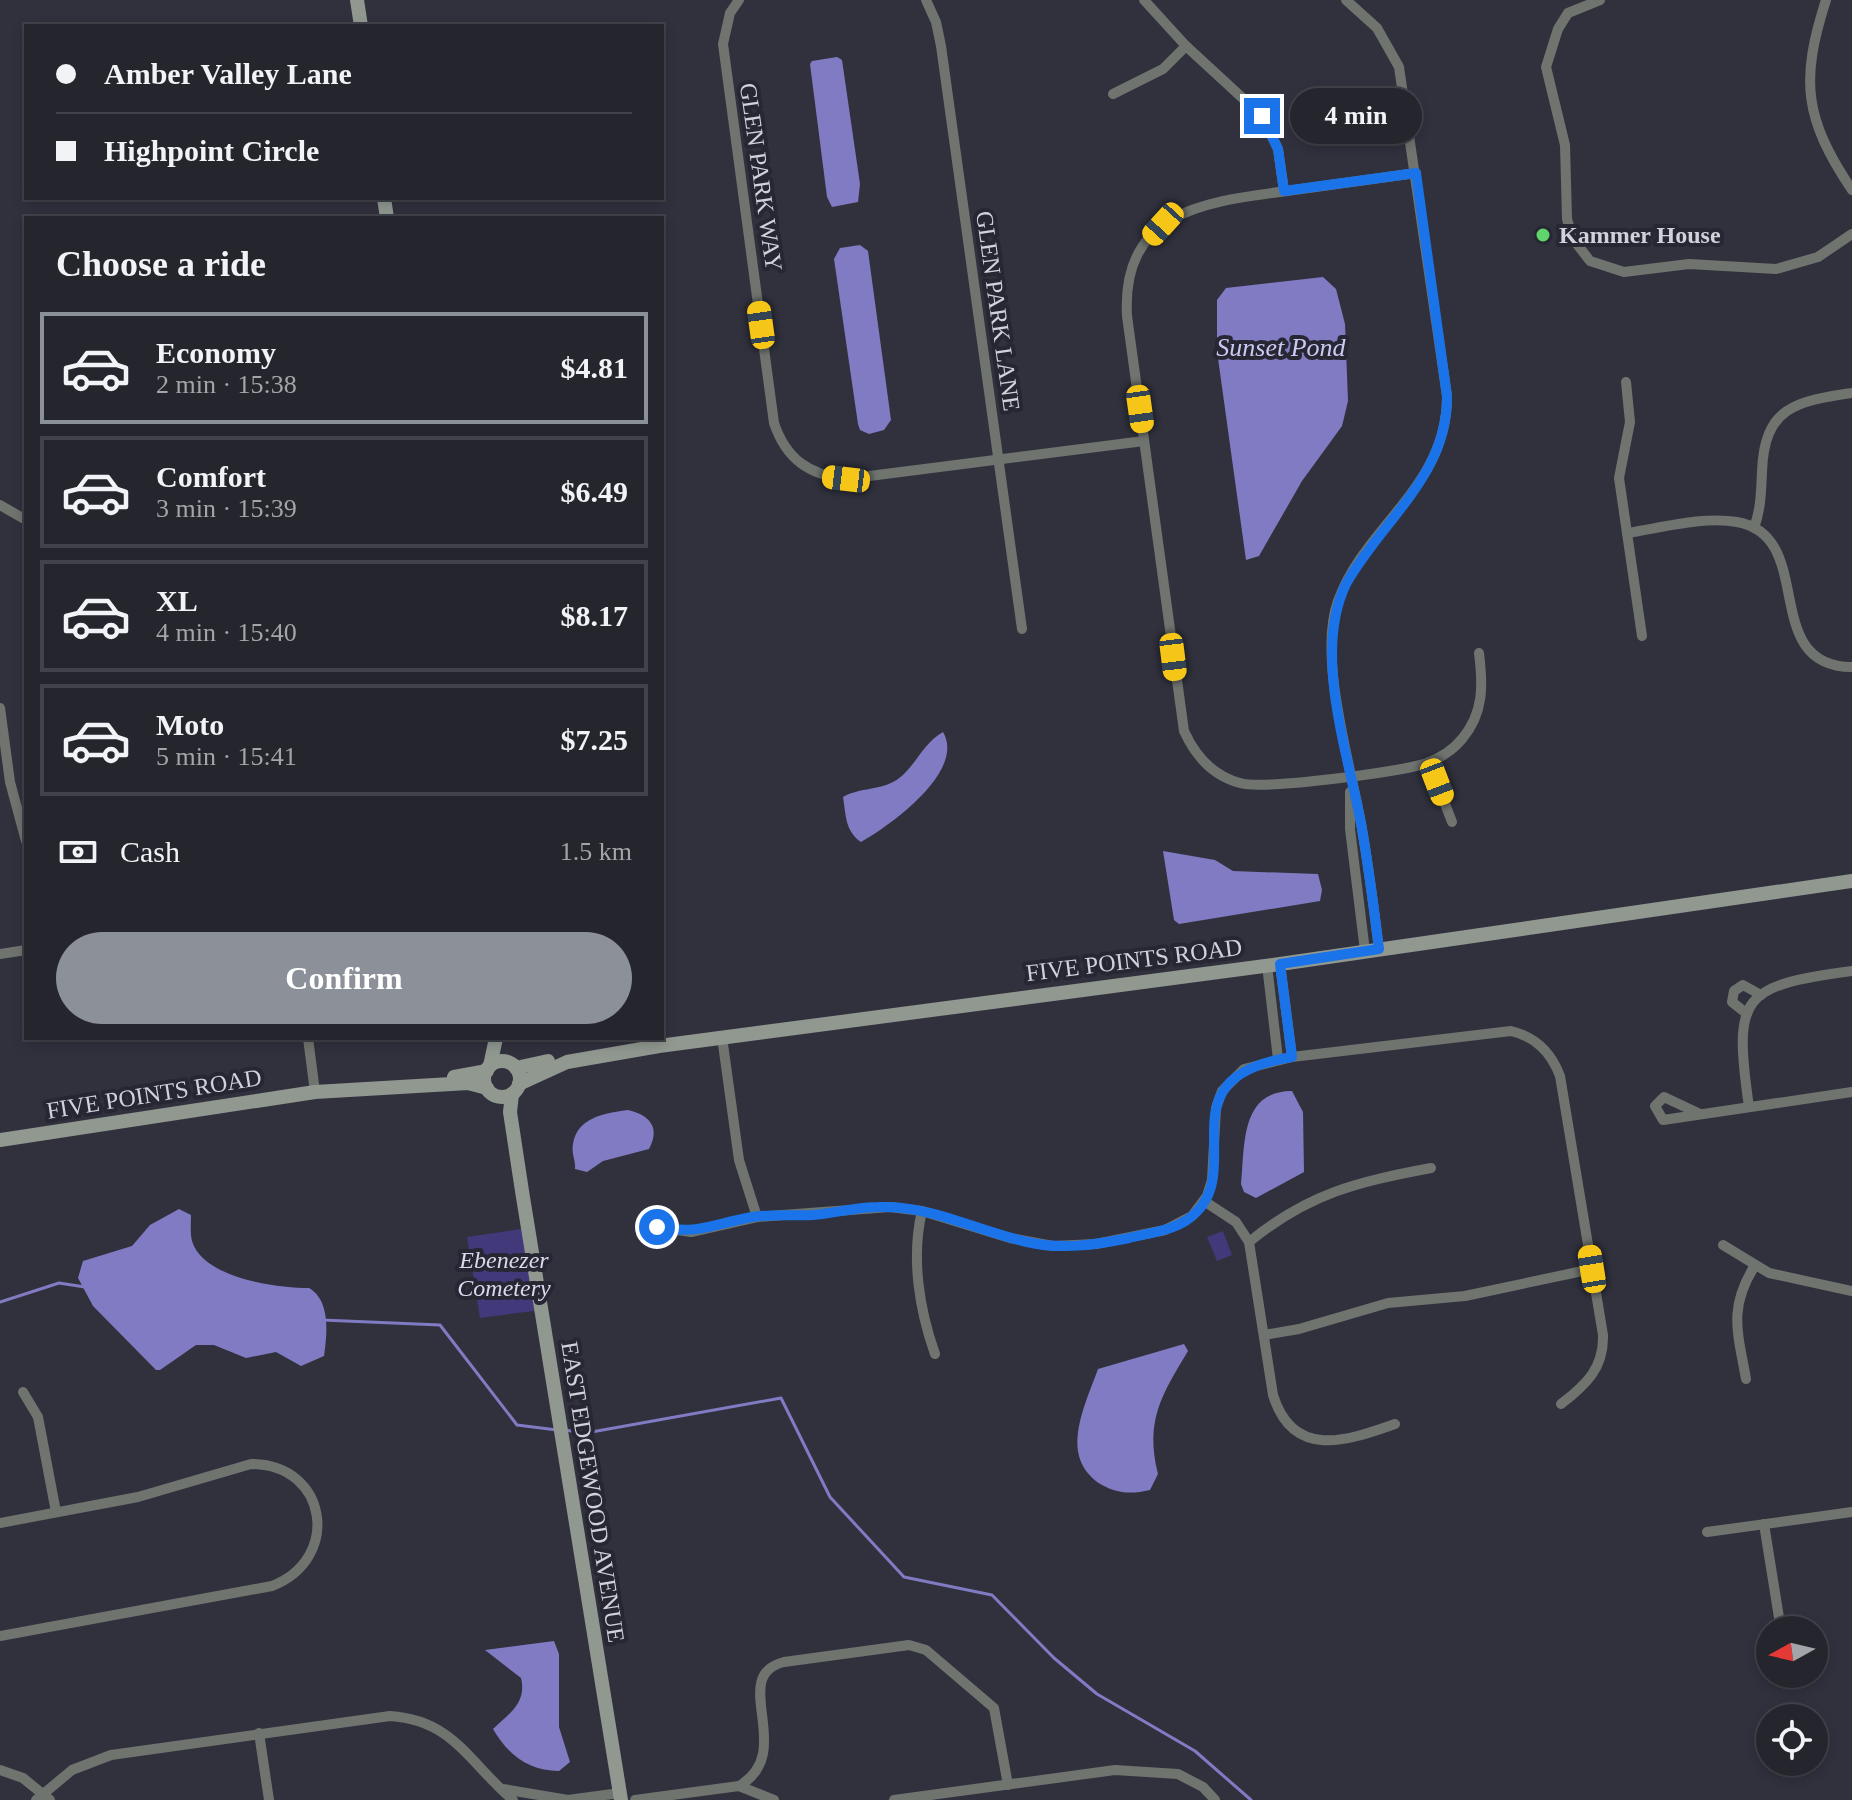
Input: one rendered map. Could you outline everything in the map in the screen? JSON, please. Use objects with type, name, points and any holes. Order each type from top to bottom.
[{"type":"street","points":[[357,0],[361,24]]},
{"type":"street","name":"GLEN PARK WAY","points":[[739,0],[724,29],[723,44],[774,423],[790,455],[802,466],[825,477],[846,479],[999,460]]},
{"type":"street","name":"GLEN PARK LANE","points":[[926,0],[936,22],[941,46],[1022,629]]},
{"type":"street","points":[[1144,0],[1186,46],[1255,107],[1269,125],[1278,149],[1284,191]]},
{"type":"street","points":[[1346,0],[1377,28],[1399,67],[1447,396],[1446,425],[1435,460],[1352,574],[1338,601],[1331,650],[1349,774],[1350,829],[1372,950]]},
{"type":"street","points":[[1600,0],[1568,13],[1558,29],[1546,67],[1565,145],[1567,219],[1573,239],[1590,261],[1624,272],[1689,264],[1776,269],[1818,257],[1852,234]]},
{"type":"street","points":[[1826,0],[1813,41],[1808,101],[1815,121],[1852,190]]},
{"type":"street","points":[[1113,94],[1163,69],[1186,46]]},
{"type":"street","points":[[1416,173],[1214,201],[1186,209],[1163,224],[1147,240],[1132,269],[1126,298],[1181,719],[1189,742],[1215,771],[1239,783],[1267,786],[1429,762],[1460,742],[1477,715],[1483,683],[1479,653]]},
{"type":"street","points":[[1138,233],[1147,240]]},
{"type":"street","points":[[1626,382],[1630,422],[1619,465],[1642,636]]},
{"type":"street","points":[[1754,528],[1760,511],[1764,444],[1776,421],[1797,404],[1852,393]]},
{"type":"street","points":[[999,460],[1144,441]]},
{"type":"street","points":[[0,505],[24,519]]},
{"type":"street","points":[[1627,533],[1721,520],[1754,528],[1770,540],[1780,554],[1791,615],[1806,646],[1832,664],[1852,667]]},
{"type":"street","points":[[0,708],[10,782],[24,828]]},
{"type":"street","points":[[1429,762],[1452,822]]},
{"type":"street","name":"FIVE POINTS ROAD","points":[[659,1046],[1273,965],[1852,881]]},
{"type":"street","points":[[0,954],[24,950]]},
{"type":"street","points":[[1273,965],[1292,1057]]},
{"type":"street","points":[[1273,965],[1278,1059]]},
{"type":"street","points":[[1749,1107],[1740,1047],[1746,1013],[1761,995],[1795,979],[1852,971]]},
{"type":"street","points":[[1746,1013],[1732,1002],[1734,991],[1743,985],[1761,995]]},
{"type":"street","points":[[657,1227],[691,1232],[757,1217],[879,1207],[922,1211],[1025,1241],[1075,1246],[1170,1228],[1192,1216],[1204,1201],[1212,1180],[1214,1120],[1221,1094],[1244,1069],[1292,1057],[1495,1030],[1518,1032],[1534,1040],[1552,1058],[1560,1076],[1603,1335],[1601,1355],[1591,1378],[1561,1404]]},
{"type":"street","points":[[722,1037],[739,1160],[757,1217]]},
{"type":"street","points":[[308,1040],[315,1092]]},
{"type":"street","points":[[488,1068],[495,1040]]},
{"type":"street","points":[[505,1040],[514,1066]]},
{"type":"street","points":[[315,1092],[373,1081],[443,1079],[488,1068],[501,1061],[514,1066],[585,1050],[659,1046]]},
{"type":"street","points":[[315,1092],[468,1083],[491,1092],[516,1089],[567,1062],[659,1046]]},
{"type":"street","name":"EAST EDGEWOOD AVENUE","points":[[514,1066],[516,1089],[510,1112],[621,1796]]},
{"type":"street","name":"EAST EDGEWOOD AVENUE","points":[[488,1068],[491,1092],[522,1191]]},
{"type":"street","name":"FIVE POINTS ROAD","points":[[0,1140],[315,1092]]},
{"type":"street","points":[[1700,1114],[1852,1092]]},
{"type":"street","points":[[1249,1242],[1287,1213],[1321,1195],[1358,1182],[1431,1168]]},
{"type":"street","points":[[1204,1201],[1236,1222],[1249,1242],[1274,1399],[1282,1416],[1295,1429],[1317,1440],[1336,1442],[1395,1424]]},
{"type":"street","points":[[922,1211],[915,1255],[927,1333],[935,1354]]},
{"type":"street","points":[[1723,1245],[1754,1267],[1784,1278],[1852,1291]]},
{"type":"street","points":[[1746,1379],[1736,1310],[1739,1295],[1754,1267]]},
{"type":"street","points":[[1264,1335],[1299,1329],[1388,1303],[1465,1296],[1592,1269]]},
{"type":"street","points":[[23,1392],[38,1417],[56,1512]]},
{"type":"street","points":[[0,1523],[138,1497],[238,1467],[266,1464],[291,1474],[304,1485],[318,1516],[314,1547],[308,1559],[294,1575],[272,1586],[0,1636]]},
{"type":"street","points":[[1707,1532],[1852,1512]]},
{"type":"street","points":[[1764,1524],[1779,1616]]},
{"type":"street","points":[[635,1800],[739,1786],[757,1773],[765,1754],[760,1684],[768,1669],[784,1662],[909,1645],[931,1652],[991,1704],[996,1713],[1008,1785]]},
{"type":"street","points":[[0,1770],[23,1778],[43,1798],[72,1770],[100,1758],[377,1716],[411,1718],[453,1738],[513,1800]]},
{"type":"street","points":[[259,1733],[269,1800]]},
{"type":"street","points":[[894,1800],[1115,1770],[1166,1773],[1189,1779],[1215,1800]]},
{"type":"street","points":[[739,1786],[774,1800]]},
{"type":"street","points":[[503,1789],[568,1800],[621,1796]]},
{"type":"street","points":[[495,1800],[503,1789]]},
{"type":"green space","name":"Ebenezer Cometery","points":[[528,1228],[541,1310],[480,1318],[467,1237]]},
{"type":"green space","points":[[1223,1231],[1232,1255],[1217,1261],[1207,1237]]},
{"type":"water","points":[[837,57],[842,60],[860,184],[858,202],[832,207],[827,197],[810,64],[812,61]]},
{"type":"water","points":[[860,245],[868,251],[891,420],[884,430],[869,434],[860,430],[858,424],[834,259],[840,248]]},
{"type":"water","name":"Sunset Pond","points":[[1323,277],[1336,289],[1345,324],[1348,401],[1342,426],[1302,481],[1259,556],[1246,560],[1217,351],[1217,300],[1226,288]]},
{"type":"water","points":[[943,732],[947,747],[944,763],[935,779],[906,810],[861,842],[849,828],[843,797],[898,779]]},
{"type":"water","points":[[1163,851],[1215,860],[1233,871],[1318,874],[1322,890],[1320,901],[1179,924],[1174,920]]},
{"type":"water","points":[[1292,1091],[1303,1112],[1304,1172],[1256,1198],[1244,1192],[1241,1184],[1248,1123],[1263,1100],[1275,1093]]},
{"type":"water","points":[[628,1110],[642,1115],[651,1123],[654,1134],[649,1149],[603,1161],[587,1172],[575,1169],[573,1147],[580,1128],[594,1118]]},
{"type":"water","points":[[179,1209],[191,1215],[192,1241],[199,1254],[210,1264],[242,1278],[278,1286],[309,1288],[316,1294],[326,1319],[324,1356],[301,1366],[276,1352],[246,1358],[214,1345],[196,1345],[156,1370],[93,1306],[78,1278],[83,1261],[132,1246],[150,1225]]},
{"type":"water","points":[[1184,1344],[1188,1351],[1158,1410],[1153,1439],[1158,1474],[1150,1490],[1126,1492],[1102,1485],[1089,1474],[1081,1461],[1078,1447],[1082,1416],[1098,1369]]},
{"type":"water","points":[[554,1641],[559,1654],[559,1727],[570,1762],[559,1771],[538,1768],[520,1760],[505,1747],[493,1729],[516,1706],[522,1686],[521,1678],[485,1650]]},
{"type":"waterway","points":[[0,1302],[59,1283],[85,1287]]},
{"type":"waterway","points":[[322,1320],[440,1325],[517,1425],[557,1430]]},
{"type":"waterway","points":[[564,1430],[586,1433],[781,1398],[830,1497],[904,1577],[992,1595],[1054,1658],[1097,1694],[1195,1751],[1251,1800]]},
{"type":"place","name":"Kammer House","points":[[1543,235]]},
{"type":"route","points":[[657,1227],[691,1232],[752,1217],[900,1207],[1010,1238],[1053,1246],[1096,1244],[1170,1228],[1192,1216],[1209,1191],[1215,1111],[1222,1091],[1237,1074],[1251,1065],[1292,1057],[1280,964],[1379,949],[1362,826],[1349,774],[1331,650],[1334,617],[1346,584],[1435,460],[1446,425],[1447,396],[1416,173],[1284,191],[1278,149],[1262,116]]}]
